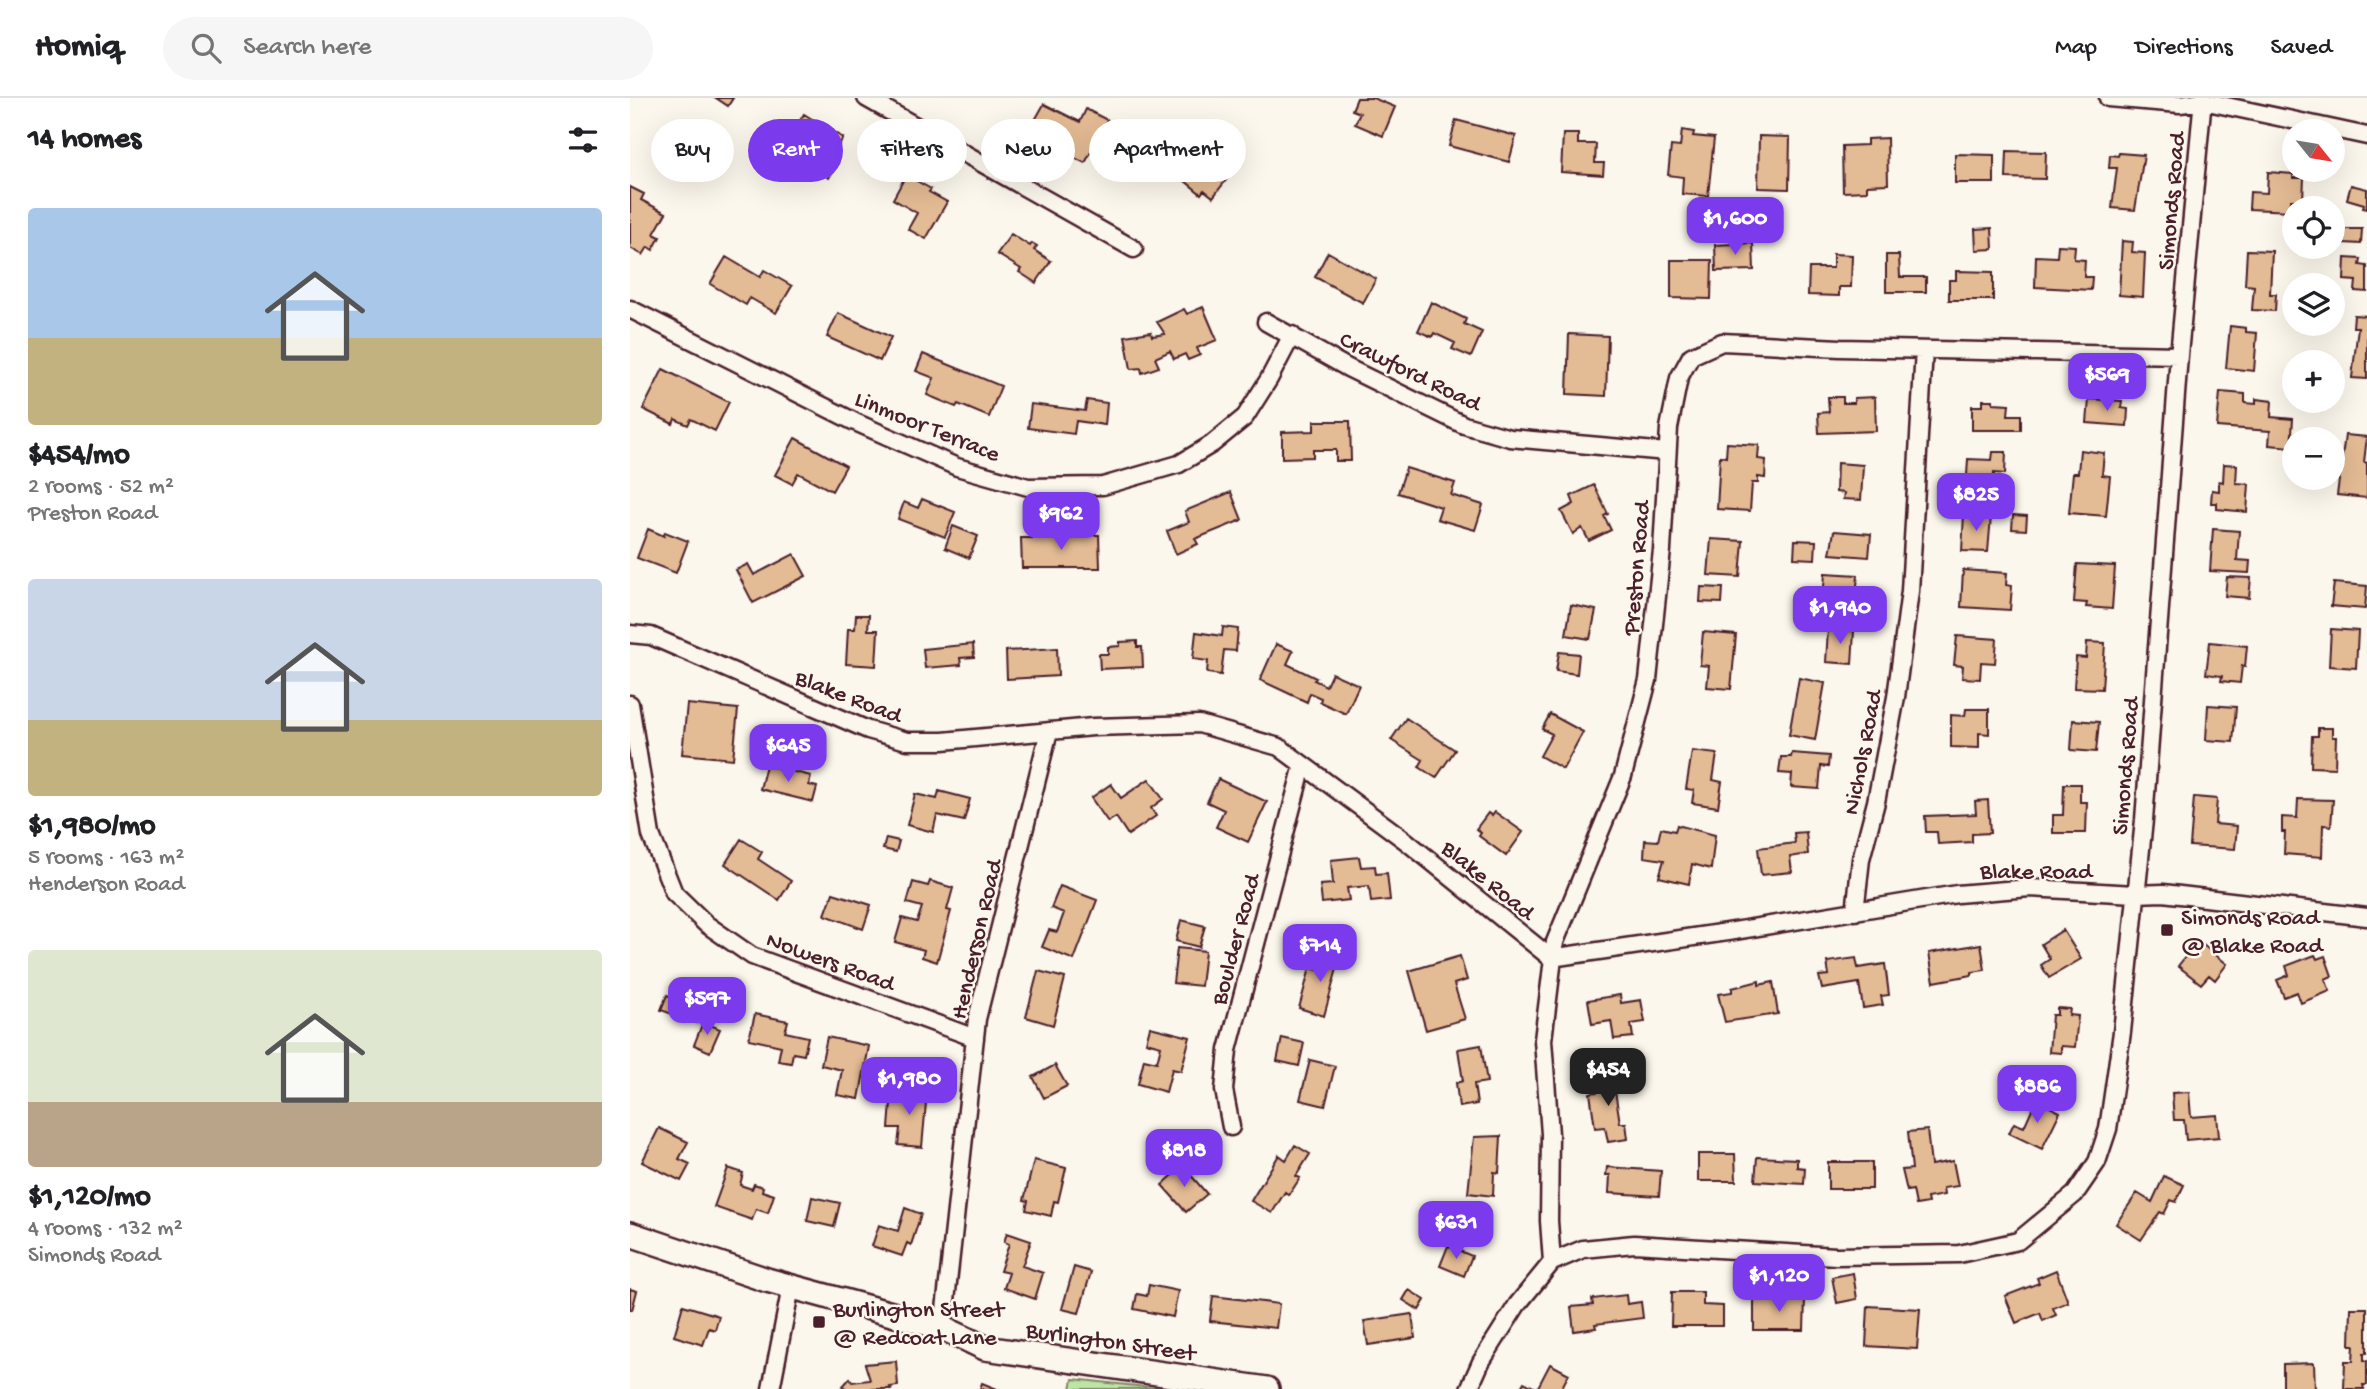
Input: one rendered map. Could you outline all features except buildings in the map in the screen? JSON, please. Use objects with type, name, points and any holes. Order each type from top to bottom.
[{"type":"main road","name":"Burlington Street","points":[[630,1234],[791,1287],[943,1328],[985,1348],[1267,1389]]},
{"type":"street","points":[[866,98],[1134,248]]},
{"type":"street","points":[[2108,98],[2180,104],[2203,99],[2367,136]]},
{"type":"street","name":"Simonds Road","points":[[1552,1262],[1583,1250],[1634,1244],[1836,1256],[1959,1254],[2018,1241],[2075,1194],[2096,1162],[2108,1129],[2122,1032],[2144,820],[2179,355],[2203,99]]},
{"type":"street","name":"Linmoor Terrace","points":[[630,309],[855,422],[957,467],[1028,487],[1103,486],[1179,464],[1212,444],[1245,417],[1292,335]]},
{"type":"street","name":"Crawford Road","points":[[1266,322],[1348,368],[1464,425],[1510,438],[1667,452]]},
{"type":"street","name":"Preston Road","points":[[1552,1262],[1549,1221],[1550,1133],[1543,1040],[1552,958],[1555,942],[1623,776],[1648,680],[1662,550],[1669,428],[1679,379],[1691,356],[1721,342],[1924,350],[2179,355]]},
{"type":"street","name":"Nichols Road","points":[[1856,912],[1861,859],[1876,802],[1896,697],[1910,591],[1924,350]]},
{"type":"street","name":"Blake Road","points":[[630,634],[651,636],[867,730],[907,741],[1199,724],[1279,747],[1406,841],[1552,958],[1856,912],[1956,894],[2031,888],[2163,893],[2367,917]]},
{"type":"street","name":"Nowers Road","points":[[630,704],[651,835],[674,893],[706,924],[752,956],[975,1038]]},
{"type":"street","name":"Henderson Road","points":[[943,1328],[977,1019],[1049,731]]},
{"type":"street","name":"Boulder Road","points":[[1231,1126],[1224,1090],[1228,1050],[1303,765]]},
{"type":"street","points":[[1469,1389],[1482,1362],[1517,1306],[1552,1262]]},
{"type":"street","points":[[771,1389],[791,1287]]},
{"type":"green space","points":[[1073,1379],[1163,1389],[1071,1389]]},
{"type":"place","name":"Simonds Road @ Blake Road","points":[[2167,930]]},
{"type":"place","name":"Burlington Street @ Redcoat Lane","points":[[819,1322]]}]
